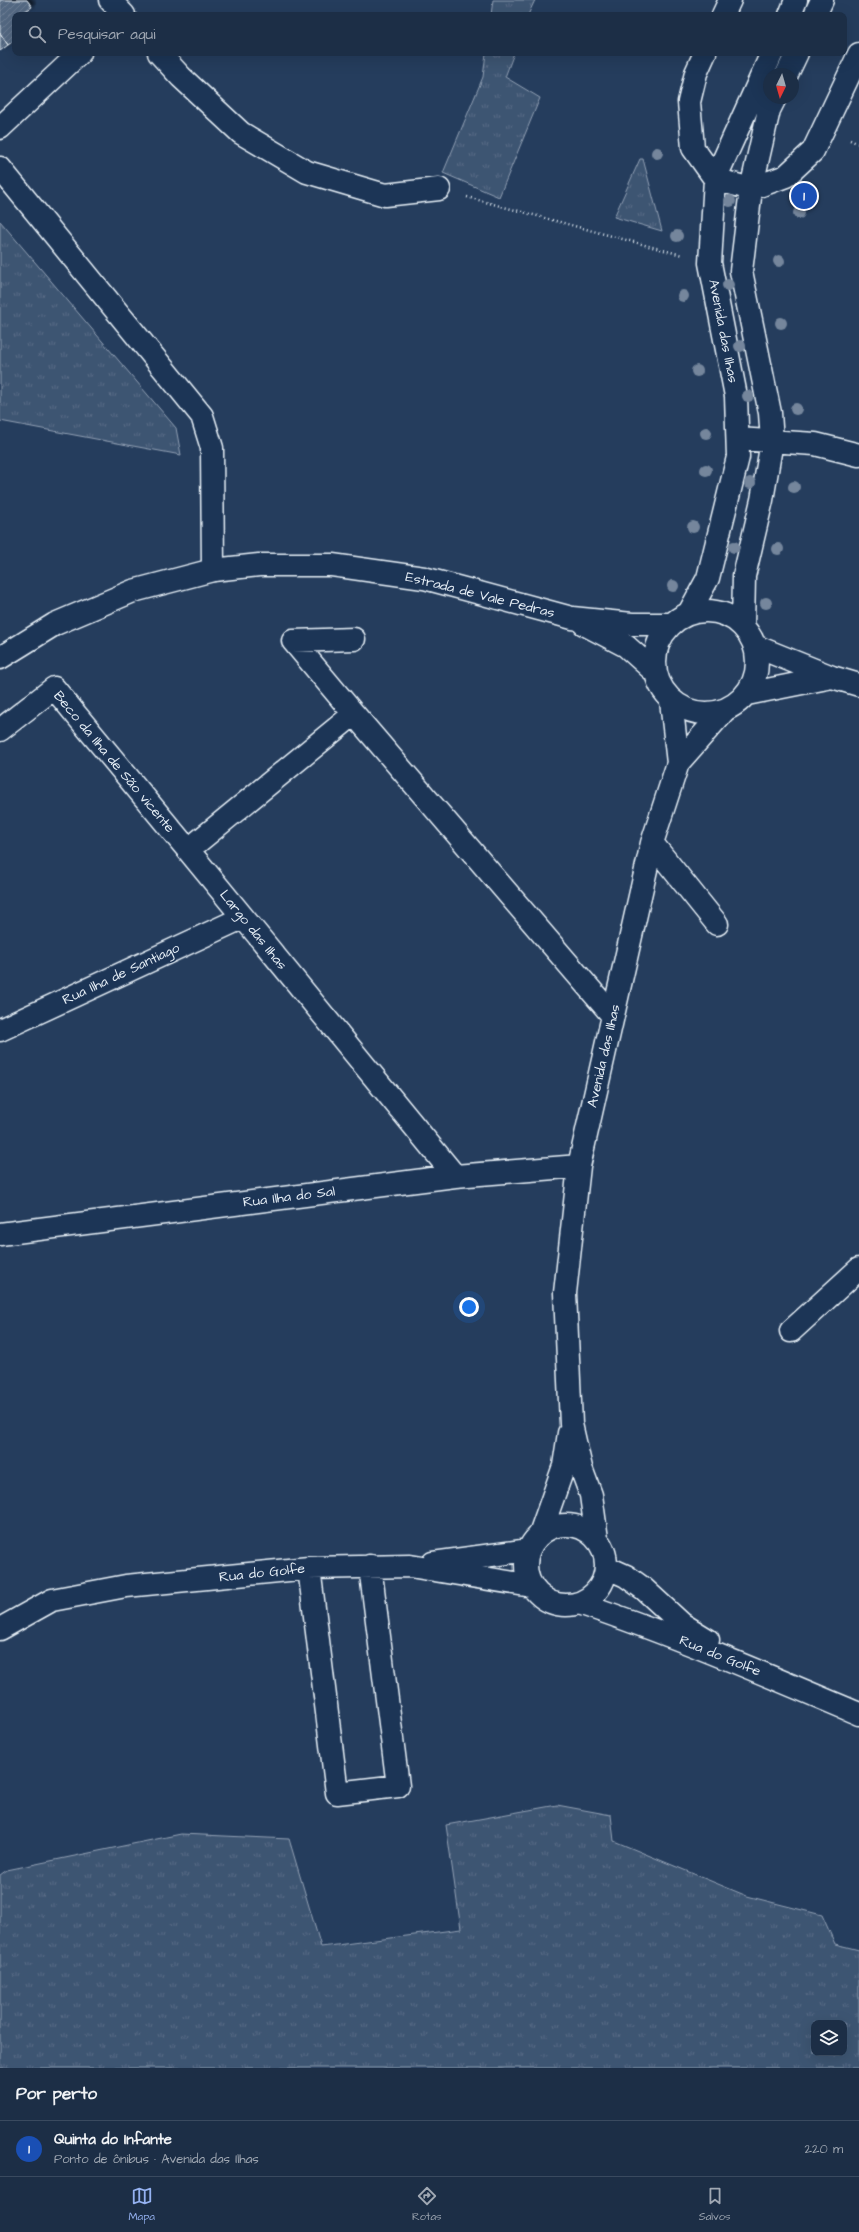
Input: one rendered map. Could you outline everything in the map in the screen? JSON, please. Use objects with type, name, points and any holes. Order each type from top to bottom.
[{"type":"street","points":[[724,12],[730,0]]},
{"type":"street","points":[[791,12],[796,0]]},
{"type":"street","points":[[816,12],[822,0]]},
{"type":"street","points":[[704,56],[696,73],[689,102],[693,148],[715,179],[751,189],[786,176],[813,151],[859,54]]},
{"type":"street","points":[[0,128],[77,56]]},
{"type":"street","points":[[162,56],[181,78],[241,133],[307,172],[384,195],[439,189]]},
{"type":"street","name":"Avenida das Ilhas","points":[[689,613],[708,578],[738,457],[736,396],[710,263],[715,179],[771,56]]},
{"type":"street","points":[[790,68],[796,56]]},
{"type":"street","name":"Avenida das Ilhas","points":[[743,626],[744,576],[762,500],[772,441],[770,413],[740,271],[751,189],[769,110],[772,104]]},
{"type":"street","points":[[0,168],[202,416],[212,448],[213,570]]},
{"type":"street","points":[[738,439],[815,444],[859,455]]},
{"type":"street","name":"Estrada de Vale Pedras","points":[[0,658],[55,624],[133,591],[213,570],[260,565],[332,565],[424,578],[572,618],[632,624],[671,624]]},
{"type":"street","points":[[703,611],[718,612],[731,617],[743,626],[750,635],[755,646],[758,663],[756,674],[747,694],[737,704],[724,711],[711,714],[696,713],[671,701],[661,688],[655,672],[654,655],[660,638],[671,624],[689,613],[703,611]]},
{"type":"street","name":"Estrada de Vale Pedras","points":[[572,618],[626,646],[655,672]]},
{"type":"street","points":[[354,639],[293,641],[613,1016]]},
{"type":"street","points":[[755,646],[832,677],[859,685]]},
{"type":"street","points":[[747,694],[832,677]]},
{"type":"street","name":"Beco da Ilha de São vicente","points":[[0,730],[54,688],[188,850]]},
{"type":"street","points":[[671,701],[678,763]]},
{"type":"street","name":"Avenida das Ilhas","points":[[597,1539],[591,1495],[581,1468],[571,1424],[565,1293],[579,1166],[652,844],[678,763],[724,711]]},
{"type":"street","points":[[188,850],[354,714]]},
{"type":"street","points":[[652,844],[717,924]]},
{"type":"street","name":"Largo das Ilhas","points":[[188,850],[242,918],[456,1176]]},
{"type":"street","name":"Rua Ilha de Santiago","points":[[0,1030],[242,918]]},
{"type":"street","name":"Rua Ilha do Sal","points":[[0,1234],[456,1176],[579,1166]]},
{"type":"street","points":[[791,1331],[859,1269]]},
{"type":"street","name":"Avenida das Ilhas","points":[[534,1542],[564,1466],[571,1424]]},
{"type":"street","points":[[410,1566],[534,1542],[551,1528],[563,1525],[576,1526],[587,1531],[597,1539],[602,1547],[606,1567],[604,1578],[598,1589],[590,1598],[579,1603]]},
{"type":"street","points":[[532,1586],[527,1574],[526,1562],[534,1542]]},
{"type":"street","points":[[309,1568],[337,1792],[398,1786],[370,1566]]},
{"type":"street","name":"Rua do Golfe","points":[[0,1629],[52,1600],[126,1586],[309,1568],[410,1566],[532,1586],[541,1596],[553,1602],[566,1605],[579,1603],[634,1622],[749,1667],[859,1714]]},
{"type":"street","points":[[606,1567],[626,1576],[644,1589],[682,1624],[749,1667]]},
{"type":"path","points":[[439,189],[683,255]]},
{"type":"green space","points":[[493,0],[535,0],[529,12],[491,12]]},
{"type":"green space","points":[[486,56],[513,56],[505,77],[540,98],[499,197],[443,173],[483,77]]},
{"type":"green space","points":[[640,159],[643,159],[662,231],[614,217]]},
{"type":"green space","points":[[0,221],[176,428],[181,455],[0,421]]},
{"type":"green space","points":[[557,1805],[611,1815],[614,1841],[747,1896],[822,1915],[835,1944],[859,1950],[859,2068],[0,2068],[0,1875],[7,1870],[181,1834],[289,1839],[321,1947],[461,1929],[446,1825]]},
{"type":"building","points":[[0,0],[27,0],[32,7],[24,12],[12,12],[12,42],[8,45],[0,33]]},
{"type":"building","points":[[0,33],[8,45],[0,51]]},
{"type":"place","name":"Quinta do Infante","points":[[804,196]]}]
